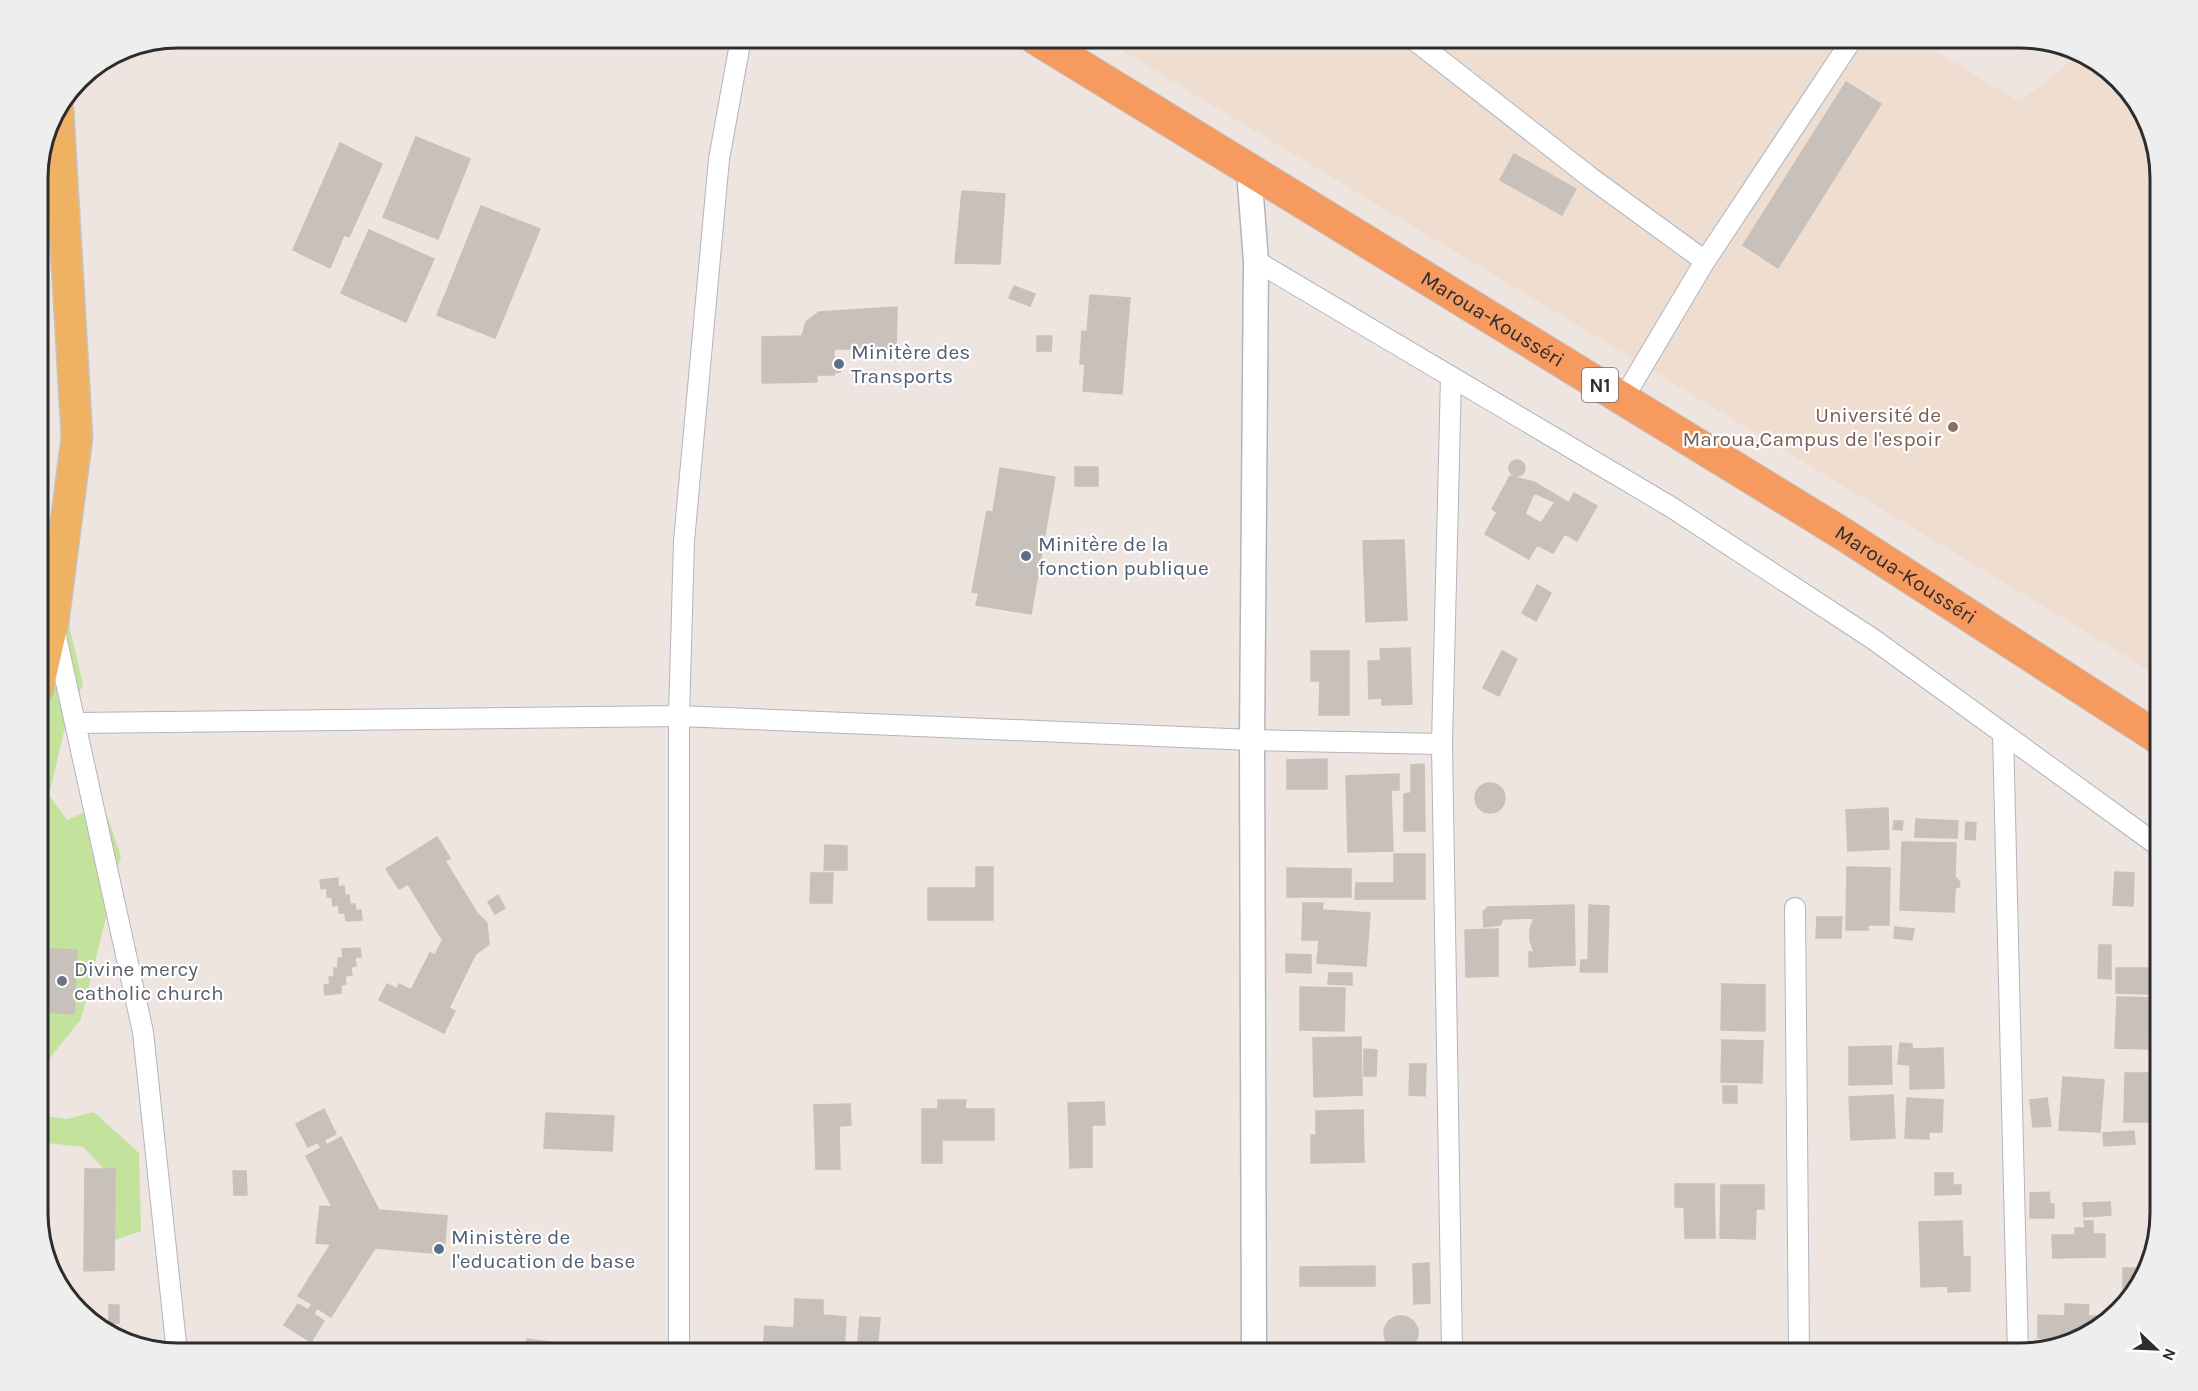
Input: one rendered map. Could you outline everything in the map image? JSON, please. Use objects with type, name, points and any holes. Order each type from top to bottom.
[{"type":"highway","name":"Maroua-Kousséri","points":[[1051,48],[1843,534],[2150,733]]},
{"type":"main road","points":[[48,645],[53,623],[76,437],[59,126]]},
{"type":"street","points":[[679,1343],[679,716],[684,541],[716,183],[739,48]]},
{"type":"street","points":[[1425,48],[1591,178],[1705,261]]},
{"type":"street","points":[[1623,399],[1705,261],[1846,48]]},
{"type":"street","points":[[1249,170],[1256,261],[1252,740],[1254,1343]]},
{"type":"street","points":[[1256,261],[1671,507],[1873,639],[2150,840]]},
{"type":"street","points":[[1451,378],[1442,744],[1452,1343]]},
{"type":"street","points":[[48,607],[142,1032],[176,1343]]},
{"type":"street","points":[[75,723],[679,716],[1252,740],[1442,744]]},
{"type":"street","points":[[2003,733],[2018,1343]]},
{"type":"street","points":[[1795,908],[1799,1343]]},
{"type":"shaded area","name":"Université de Maroua,Campus de l'espoir","points":[[1118,48],[1931,48],[2019,102],[2073,59],[2078,61],[2106,80],[2118,92],[2137,120],[2148,152],[2150,178],[2150,671]]},
{"type":"green space","points":[[68,621],[83,684],[66,723],[49,795],[67,820],[103,804],[121,856],[81,1019],[48,1060],[48,627]]},
{"type":"green space","points":[[94,1112],[139,1153],[141,1231],[115,1240],[114,1179],[83,1147],[48,1143],[48,1116],[67,1119]]},
{"type":"building","points":[[1846,82],[1881,104],[1778,268],[1743,245]]},
{"type":"building","points":[[416,137],[470,159],[438,239],[383,217]]},
{"type":"building","points":[[340,143],[382,164],[349,237],[344,235],[330,268],[293,250]]},
{"type":"building","points":[[1514,154],[1576,189],[1562,215],[1500,180]]},
{"type":"building","points":[[962,191],[1005,194],[1000,264],[955,263]]},
{"type":"building","points":[[481,206],[540,229],[495,338],[437,315]]},
{"type":"building","points":[[369,230],[434,259],[406,322],[341,293]]},
{"type":"building","points":[[1014,286],[1035,294],[1030,306],[1009,298]]},
{"type":"building","points":[[1090,295],[1130,298],[1122,394],[1083,391],[1085,364],[1080,364],[1082,331],[1087,332]]},
{"type":"building","points":[[897,307],[896,349],[834,349],[834,363],[840,364],[842,368],[834,375],[817,375],[817,382],[762,383],[762,337],[802,336],[806,322],[819,312]]},
{"type":"building","points":[[1037,336],[1052,336],[1051,351],[1037,351]]},
{"type":"building","points":[[1517,460],[1525,468],[1517,476],[1509,468]]},
{"type":"building","points":[[1075,467],[1098,467],[1098,486],[1075,486]]},
{"type":"building","points":[[1000,468],[1055,477],[1031,614],[976,605],[979,593],[972,592],[987,511],[993,512]]},
{"type":"building","points":[[1510,476],[1534,482],[1569,503],[1574,493],[1597,506],[1577,541],[1556,529],[1564,535],[1553,553],[1537,545],[1529,559],[1485,534],[1497,512],[1492,509]],"holes":[[[1534,493],[1555,502],[1541,523],[1525,514]]]},
{"type":"building","points":[[1404,540],[1407,620],[1366,622],[1363,541]]},
{"type":"building","points":[[1537,585],[1551,593],[1536,621],[1522,613]]},
{"type":"building","points":[[1410,648],[1412,704],[1382,705],[1382,698],[1369,699],[1368,661],[1381,661],[1380,649]]},
{"type":"building","points":[[1311,651],[1349,651],[1349,715],[1319,715],[1320,681],[1311,681]]},
{"type":"building","points":[[1502,651],[1517,659],[1499,696],[1483,688]]},
{"type":"building","points":[[1327,759],[1327,789],[1287,789],[1287,760]]},
{"type":"building","points":[[1424,764],[1425,831],[1404,831],[1404,794],[1411,793],[1411,765]]},
{"type":"building","points":[[1399,774],[1399,790],[1391,790],[1393,851],[1348,852],[1346,776]]},
{"type":"building","points":[[1490,783],[1496,784],[1504,792],[1504,804],[1496,812],[1490,813],[1484,812],[1476,804],[1475,798],[1476,792],[1484,784]]},
{"type":"building","points":[[1888,808],[1889,849],[1848,851],[1846,810]]},
{"type":"building","points":[[1916,819],[1958,821],[1957,838],[1915,837]]},
{"type":"building","points":[[1894,821],[1903,821],[1902,830],[1893,829]]},
{"type":"building","points":[[1966,822],[1976,823],[1975,840],[1965,839]]},
{"type":"building","points":[[437,837],[450,858],[445,861],[477,913],[487,923],[489,944],[475,955],[449,1008],[455,1011],[444,1033],[379,1000],[387,984],[397,989],[399,984],[411,990],[430,953],[435,955],[443,939],[408,884],[399,889],[386,869]]},
{"type":"building","points":[[1902,842],[1956,843],[1955,877],[1960,882],[1959,887],[1955,888],[1954,912],[1900,910]]},
{"type":"building","points":[[825,845],[847,846],[847,870],[824,870]]},
{"type":"building","points":[[1394,854],[1425,854],[1425,899],[1355,899],[1356,883],[1394,883]]},
{"type":"building","points":[[976,867],[993,867],[993,920],[928,920],[928,888],[976,888]]},
{"type":"building","points":[[1847,867],[1890,868],[1889,925],[1868,925],[1868,930],[1846,930]]},
{"type":"building","points":[[1287,868],[1351,869],[1351,897],[1287,897]]},
{"type":"building","points":[[2115,872],[2134,873],[2133,906],[2113,905]]},
{"type":"building","points":[[811,873],[833,873],[832,903],[810,903]]},
{"type":"building","points":[[338,878],[338,887],[344,886],[345,896],[349,895],[350,904],[355,904],[356,911],[361,910],[362,920],[346,921],[345,913],[339,913],[339,905],[333,906],[332,897],[327,897],[327,888],[321,889],[320,880]]},
{"type":"building","points":[[498,895],[505,908],[495,914],[488,902]]},
{"type":"building","points":[[1303,903],[1323,903],[1322,910],[1370,913],[1366,966],[1317,963],[1319,940],[1302,940]]},
{"type":"building","points":[[1574,905],[1575,965],[1529,967],[1529,952],[1534,952],[1530,941],[1530,929],[1534,918],[1503,919],[1500,925],[1484,927],[1483,912],[1488,907]]},
{"type":"building","points":[[1589,905],[1609,906],[1607,972],[1580,972],[1581,960],[1588,960]]},
{"type":"building","points":[[1817,917],[1842,917],[1841,938],[1816,938]]},
{"type":"building","points":[[1895,927],[1914,929],[1912,940],[1894,938]]},
{"type":"building","points":[[1498,929],[1498,976],[1466,977],[1465,930]]},
{"type":"building","points":[[2099,945],[2111,945],[2111,979],[2098,978]]},
{"type":"building","points":[[360,948],[361,957],[355,957],[356,966],[351,967],[352,975],[345,976],[346,984],[341,985],[341,993],[325,995],[324,985],[330,984],[329,977],[334,977],[334,968],[338,968],[338,958],[343,958],[342,949]]},
{"type":"building","name":"Divine mercy catholic church","points":[[50,949],[77,950],[74,1014],[48,1012]]},
{"type":"building","points":[[1286,954],[1311,955],[1311,973],[1286,972]]},
{"type":"building","points":[[2116,968],[2150,968],[2149,994],[2116,993]]},
{"type":"building","points":[[1329,973],[1352,973],[1352,985],[1328,984]]},
{"type":"building","points":[[1722,984],[1765,985],[1765,1031],[1721,1030]]},
{"type":"building","points":[[1300,987],[1345,988],[1344,1031],[1300,1030]]},
{"type":"building","points":[[2117,997],[2150,998],[2148,1049],[2115,1048]]},
{"type":"building","points":[[1361,1037],[1362,1095],[1314,1097],[1313,1038]]},
{"type":"building","points":[[1722,1040],[1763,1041],[1762,1083],[1721,1082]]},
{"type":"building","points":[[1900,1043],[1912,1044],[1912,1049],[1943,1048],[1944,1088],[1910,1089],[1910,1065],[1898,1064]]},
{"type":"building","points":[[1891,1046],[1892,1084],[1849,1085],[1849,1047]]},
{"type":"building","points":[[1364,1049],[1377,1050],[1376,1076],[1364,1076]]},
{"type":"building","points":[[1410,1064],[1426,1064],[1425,1096],[1409,1095]]},
{"type":"building","points":[[2125,1073],[2150,1073],[2150,1122],[2124,1122]]},
{"type":"building","points":[[2063,1077],[2104,1080],[2100,1132],[2059,1130]]},
{"type":"building","points":[[1723,1086],[1737,1086],[1737,1103],[1723,1103]]},
{"type":"building","points":[[1893,1095],[1895,1138],[1851,1140],[1849,1097]]},
{"type":"building","points":[[1907,1098],[1943,1100],[1942,1132],[1929,1132],[1929,1139],[1905,1138]]},
{"type":"building","points":[[2047,1098],[2051,1126],[2033,1127],[2030,1100]]},
{"type":"building","points":[[938,1100],[966,1100],[965,1109],[994,1109],[994,1140],[942,1140],[942,1163],[922,1163],[922,1109],[938,1109]]},
{"type":"building","points":[[1104,1102],[1105,1125],[1092,1125],[1092,1167],[1070,1168],[1068,1103]]},
{"type":"building","points":[[850,1104],[851,1125],[839,1126],[840,1169],[816,1169],[814,1105]]},
{"type":"building","points":[[324,1109],[336,1134],[324,1140],[327,1145],[341,1137],[379,1210],[447,1216],[444,1254],[375,1248],[331,1317],[317,1308],[314,1314],[324,1321],[311,1342],[284,1325],[298,1304],[308,1310],[312,1304],[298,1296],[331,1244],[316,1243],[320,1206],[332,1207],[306,1156],[321,1148],[318,1142],[308,1147],[296,1124]]},
{"type":"building","points":[[1363,1110],[1364,1162],[1311,1163],[1311,1135],[1316,1135],[1316,1111]]},
{"type":"building","points":[[546,1113],[614,1116],[612,1151],[544,1148]]},
{"type":"building","points":[[2134,1131],[2135,1144],[2104,1146],[2103,1133]]},
{"type":"building","points":[[85,1169],[115,1169],[114,1270],[84,1271]]},
{"type":"building","points":[[233,1171],[246,1171],[247,1195],[234,1195]]},
{"type":"building","points":[[1935,1173],[1953,1173],[1953,1185],[1961,1185],[1961,1194],[1935,1195]]},
{"type":"building","points":[[1675,1184],[1714,1184],[1715,1238],[1685,1238],[1684,1207],[1675,1207]]},
{"type":"building","points":[[1721,1185],[1764,1185],[1764,1209],[1756,1209],[1755,1239],[1720,1238]]},
{"type":"building","points":[[2049,1192],[2050,1204],[2054,1204],[2054,1218],[2030,1218],[2030,1193]]},
{"type":"building","points":[[2110,1202],[2111,1215],[2084,1217],[2083,1203]]},
{"type":"building","points":[[1962,1221],[1963,1257],[1970,1257],[1970,1291],[1948,1292],[1948,1286],[1921,1287],[1919,1222]]},
{"type":"building","points":[[2084,1221],[2093,1221],[2093,1234],[2105,1234],[2105,1257],[2053,1258],[2052,1235],[2075,1235],[2075,1228],[2085,1228]]},
{"type":"building","points":[[1429,1263],[1430,1303],[1414,1304],[1413,1264]]},
{"type":"building","points":[[1375,1266],[1375,1286],[1300,1286],[1300,1267]]},
{"type":"building","points":[[2123,1268],[2138,1268],[2137,1271],[2123,1292]]},
{"type":"building","points":[[795,1299],[823,1300],[823,1315],[846,1317],[845,1343],[764,1343],[765,1326],[794,1328]]},
{"type":"building","points":[[2065,1304],[2089,1305],[2088,1316],[2099,1316],[2085,1326],[2054,1339],[2038,1338],[2038,1315],[2065,1316]]},
{"type":"building","points":[[109,1305],[119,1305],[119,1323],[109,1323]]},
{"type":"building","points":[[860,1317],[880,1318],[878,1343],[858,1343]]},
{"type":"building","points":[[1394,1317],[1408,1317],[1417,1326],[1418,1333],[1415,1343],[1387,1343],[1385,1340],[1385,1326]]},
{"type":"building","points":[[527,1339],[558,1343],[526,1343]]},
{"type":"place","name":"Minitère des Transports","points":[[839,364]]},
{"type":"place","name":"Université de Maroua,Campus de l'espoir","points":[[1953,427]]},
{"type":"place","name":"Minitère de la fonction publique","points":[[1026,556]]},
{"type":"place","name":"Divine mercy catholic church","points":[[62,981]]},
{"type":"place","name":"Ministère de l'education de base","points":[[439,1249]]}]
